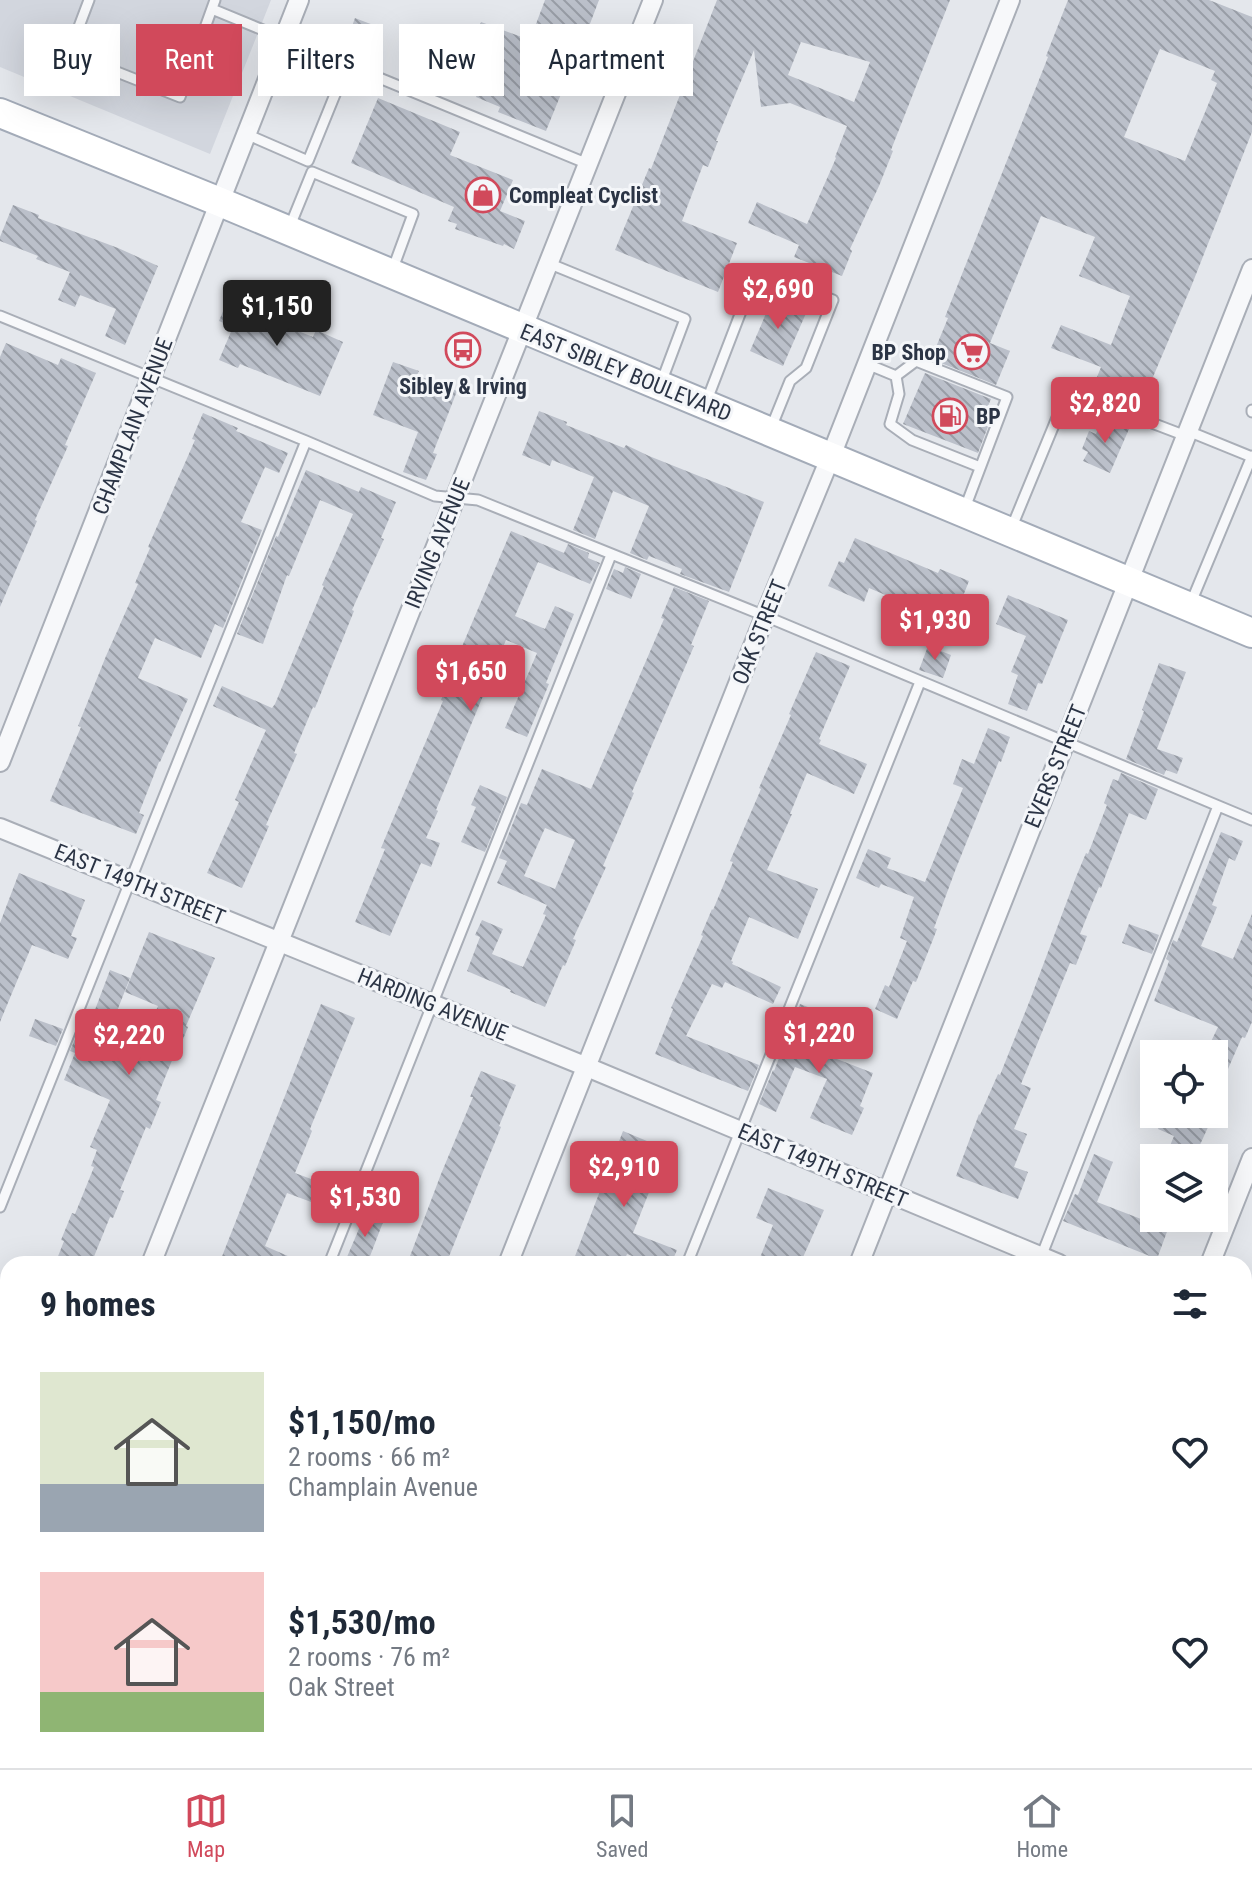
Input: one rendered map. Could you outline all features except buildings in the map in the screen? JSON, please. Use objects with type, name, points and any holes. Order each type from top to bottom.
[{"type":"main road","name":"EAST SIBLEY BOULEVARD","points":[[0,113],[1252,633]]},
{"type":"street","name":"CHAMPLAIN AVENUE","points":[[290,24],[299,0]]},
{"type":"street","name":"IRVING AVENUE","points":[[154,1256],[653,0]]},
{"type":"street","name":"OAK STREET","points":[[511,1256],[1010,0]]},
{"type":"street","name":"CHAMPLAIN AVENUE","points":[[0,762],[261,96]]},
{"type":"street","name":"EVERS STREET","points":[[862,1256],[1252,269]]},
{"type":"street","name":"EAST 149TH STREET","points":[[0,828],[279,941]]},
{"type":"street","name":"HARDING AVENUE","points":[[279,941],[587,1067]]},
{"type":"street","name":"EAST 149TH STREET","points":[[587,1067],[1032,1256]]},
{"type":"street","points":[[1213,1256],[1252,1158]]},
{"type":"lane","points":[[89,0],[69,53],[180,97],[213,4],[258,26]]},
{"type":"lane","points":[[383,80],[588,164]]},
{"type":"lane","points":[[288,231],[312,172],[308,161],[334,96]]},
{"type":"lane","points":[[246,134],[308,161]]},
{"type":"lane","points":[[312,172],[413,214],[391,274]]},
{"type":"lane","points":[[548,263],[685,319],[660,386]]},
{"type":"lane","points":[[705,404],[757,270],[833,300],[806,368],[790,381],[770,431]]},
{"type":"lane","points":[[0,316],[435,496],[478,500],[765,616],[1252,820]]},
{"type":"lane","points":[[896,376],[916,361],[1007,397],[964,512]]},
{"type":"lane","points":[[867,364],[896,376]]},
{"type":"lane","points":[[896,376],[899,394],[890,424],[912,440],[980,467]]},
{"type":"lane","points":[[1010,531],[1068,391],[1252,456],[1190,606]]},
{"type":"lane","points":[[0,1207],[306,441]]},
{"type":"lane","points":[[332,1256],[611,555]]},
{"type":"lane","points":[[690,1256],[920,682]]},
{"type":"lane","points":[[1048,1256],[1218,806]]},
{"type":"shaded area","points":[[0,0],[271,0],[261,24],[258,24],[258,33],[242,73],[242,24],[136,24],[136,96],[233,96],[210,154],[70,96],[120,96],[120,24],[24,24],[24,77],[0,67]]},
{"type":"place","name":"Compleat Cyclist","points":[[483,195]]},
{"type":"place","name":"Sibley & Irving","points":[[463,350]]},
{"type":"place","name":"BP Shop","points":[[972,352]]},
{"type":"place","name":"BP","points":[[950,416]]}]
